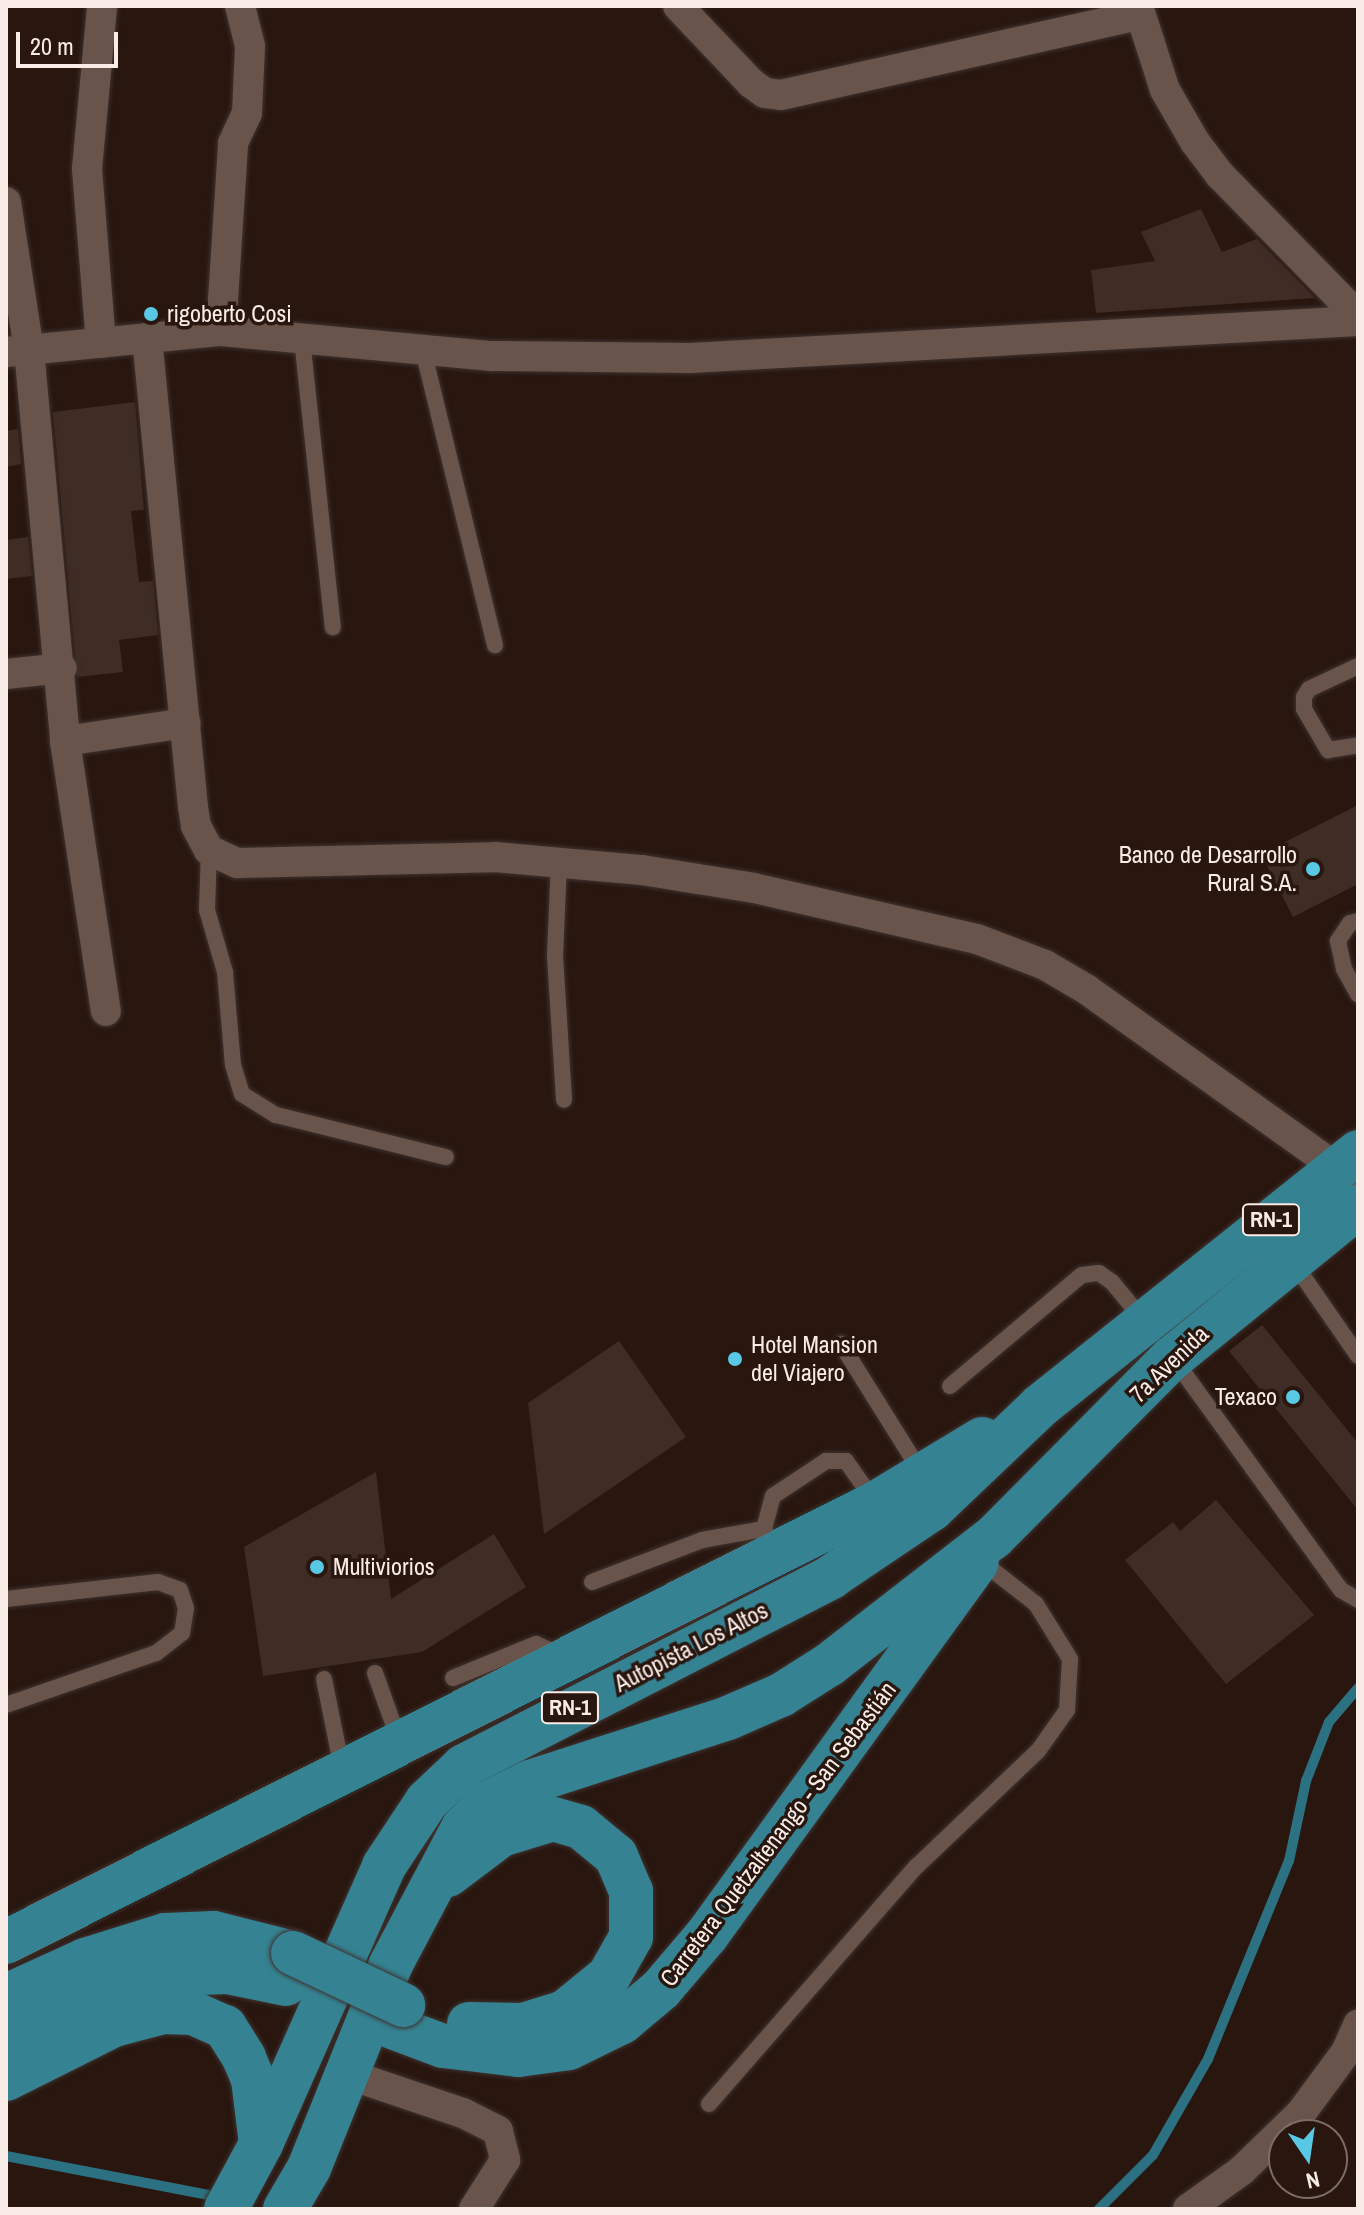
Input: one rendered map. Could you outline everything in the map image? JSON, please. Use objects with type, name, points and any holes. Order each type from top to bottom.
[{"type":"main road","name":"7a Avenida","points":[[1040,1406],[1145,1322],[1351,1172]]},
{"type":"main road","name":"7a Avenida","points":[[986,1548],[1172,1358],[1290,1258],[1358,1207]]},
{"type":"main road","points":[[6,1942],[559,1665],[770,1542],[876,1503],[1040,1406]]},
{"type":"main road","name":"Autopista Los Altos","points":[[226,2209],[259,2148],[384,1866],[436,1793],[464,1766],[520,1733],[831,1577],[932,1509],[1040,1406]]},
{"type":"main road","name":"RN-1","points":[[285,2209],[309,2168],[391,1964],[463,1828],[488,1803],[530,1782],[728,1718],[781,1695],[830,1664],[986,1548]]},
{"type":"main road","name":"Carretera Quetzaltenango - San Sebastián","points":[[6,1996],[85,1960],[165,1935],[214,1933],[397,2016],[443,2046],[518,2055],[569,2048],[622,2022],[661,1989],[707,1935],[986,1548]]},
{"type":"main road","name":"Carretera Quetzaltenango - San Sebastián","points":[[397,2016],[477,2026],[523,2025],[565,2012],[609,1976],[631,1937],[631,1891],[616,1856],[581,1827],[553,1819],[501,1835],[431,1888]]},
{"type":"main road","name":"Carretera Quetzaltenango - San Sebastián","points":[[6,2038],[149,1975],[290,1969]]},
{"type":"main road","points":[[6,2079],[114,2025],[163,2012],[193,2013],[225,2027],[244,2058],[253,2079],[259,2148]]},
{"type":"street","points":[[101,343],[87,169],[102,6]]},
{"type":"street","points":[[221,331],[233,143],[247,113],[250,46],[240,6]]},
{"type":"street","points":[[678,6],[751,83],[781,95],[1139,10],[1165,90],[1195,142],[1220,175],[1358,318]]},
{"type":"street","points":[[6,202],[17,351],[62,668],[65,741],[106,1011]]},
{"type":"street","points":[[17,351],[221,331],[423,350],[690,358],[1358,318]]},
{"type":"street","points":[[147,338],[196,826],[209,850],[237,863],[495,857],[559,861],[769,891],[1014,951],[1086,989],[1351,1172]]},
{"type":"street","points":[[6,674],[62,668]]},
{"type":"street","points":[[65,741],[186,723]]},
{"type":"street","points":[[1188,2209],[1241,2171],[1301,2113],[1352,2049],[1358,2025]]},
{"type":"street","points":[[347,2074],[463,2113],[498,2131],[505,2160],[474,2209]]},
{"type":"lane","points":[[302,339],[333,627]]},
{"type":"lane","points":[[423,350],[495,645]]},
{"type":"lane","points":[[1358,666],[1309,689],[1304,697],[1304,709],[1328,750],[1358,745]]},
{"type":"lane","points":[[209,850],[207,910],[225,972],[233,1065],[242,1094],[276,1115],[446,1157]]},
{"type":"lane","points":[[559,861],[555,956],[564,1100]]},
{"type":"lane","points":[[1358,921],[1350,923],[1338,941],[1344,969],[1358,994]]},
{"type":"lane","points":[[1290,1258],[1358,1356]]},
{"type":"lane","points":[[950,1386],[1082,1275],[1099,1273],[1112,1282],[1145,1322]]},
{"type":"lane","points":[[841,1344],[922,1474]]},
{"type":"lane","points":[[1172,1358],[1341,1590],[1358,1600]]},
{"type":"lane","points":[[592,1582],[702,1540],[770,1542],[767,1506],[780,1488],[826,1461],[846,1461],[876,1503]]},
{"type":"lane","points":[[709,2104],[916,1867],[1038,1751],[1067,1710],[1070,1659],[1036,1604],[986,1548]]},
{"type":"lane","points":[[6,1599],[158,1582],[180,1590],[186,1608],[182,1633],[156,1653],[6,1705]]},
{"type":"lane","points":[[453,1678],[536,1644],[554,1652],[559,1665]]},
{"type":"lane","points":[[375,1673],[401,1745]]},
{"type":"lane","points":[[324,1679],[343,1773]]},
{"type":"building","points":[[1201,209],[1222,252],[1257,239],[1315,298],[1096,313],[1091,270],[1155,261],[1141,232]]},
{"type":"building","points":[[135,402],[144,510],[131,511],[139,582],[153,581],[158,635],[119,640],[123,672],[77,677],[53,412]]},
{"type":"building","points":[[18,429],[21,464],[6,467],[6,431]]},
{"type":"building","points":[[28,537],[32,576],[6,579],[6,540]]},
{"type":"building","name":"Banco de Desarrollo Rural S.A.","points":[[1358,805],[1358,884],[1293,917],[1261,854]]},
{"type":"building","name":"Texaco","points":[[1262,1325],[1358,1443],[1358,1510],[1229,1351]]},
{"type":"building","points":[[619,1341],[686,1437],[544,1534],[528,1403]]},
{"type":"building","name":"Multiviorios","points":[[376,1472],[391,1599],[494,1534],[526,1587],[422,1652],[263,1676],[244,1547]]},
{"type":"building","points":[[1216,1500],[1314,1615],[1226,1684],[1125,1560],[1173,1522],[1180,1531]]},
{"type":"waterway","points":[[1099,2209],[1153,2155],[1208,2059],[1289,1861],[1306,1781],[1329,1722],[1358,1688]]},
{"type":"waterway","points":[[6,2156],[219,2197]]},
{"type":"place","name":"rigoberto Cosi","points":[[151,314]]},
{"type":"place","name":"Banco de Desarrollo Rural S.A.","points":[[1313,869]]},
{"type":"place","name":"Hotel Mansion del Viajero","points":[[735,1359]]},
{"type":"place","name":"Texaco","points":[[1293,1397]]},
{"type":"place","name":"Multiviorios","points":[[317,1567]]}]
